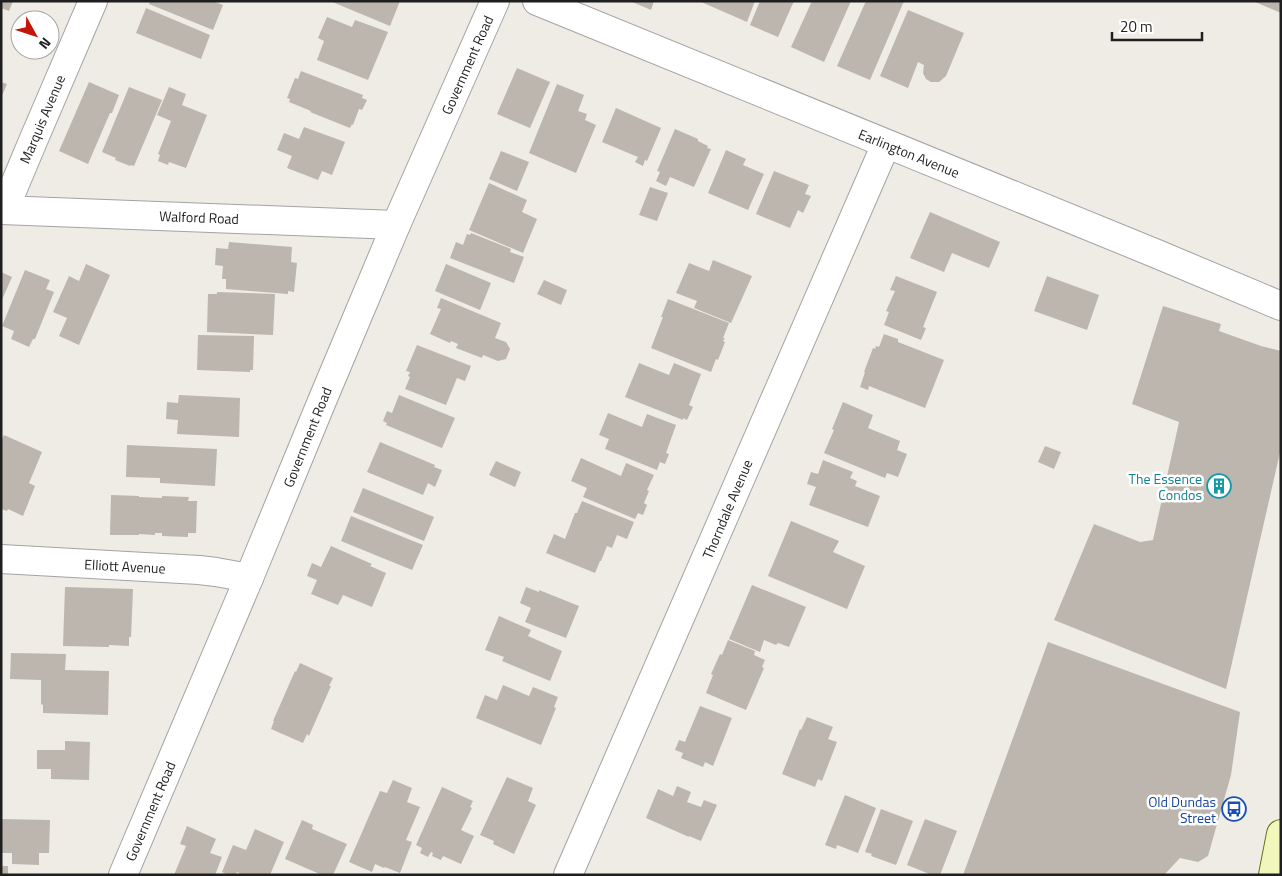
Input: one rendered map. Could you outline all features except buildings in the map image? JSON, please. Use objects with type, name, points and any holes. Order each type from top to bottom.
[{"type":"main road","points":[[1273,875],[1281,834]]},
{"type":"street","name":"Marquis Avenue","points":[[3,210],[93,1]]},
{"type":"street","name":"Government Road","points":[[123,875],[396,225],[495,1]]},
{"type":"street","name":"Earlington Avenue","points":[[537,1],[1281,306]]},
{"type":"street","name":"Thorndale Avenue","points":[[568,875],[886,144]]},
{"type":"street","name":"Walford Road","points":[[3,210],[396,225]]},
{"type":"street","name":"Elliott Avenue","points":[[1,559],[199,570],[249,578]]},
{"type":"place","name":"The Essence Condos","points":[[1219,486]]},
{"type":"place","name":"Old Dundas Street","points":[[1234,809]]}]
